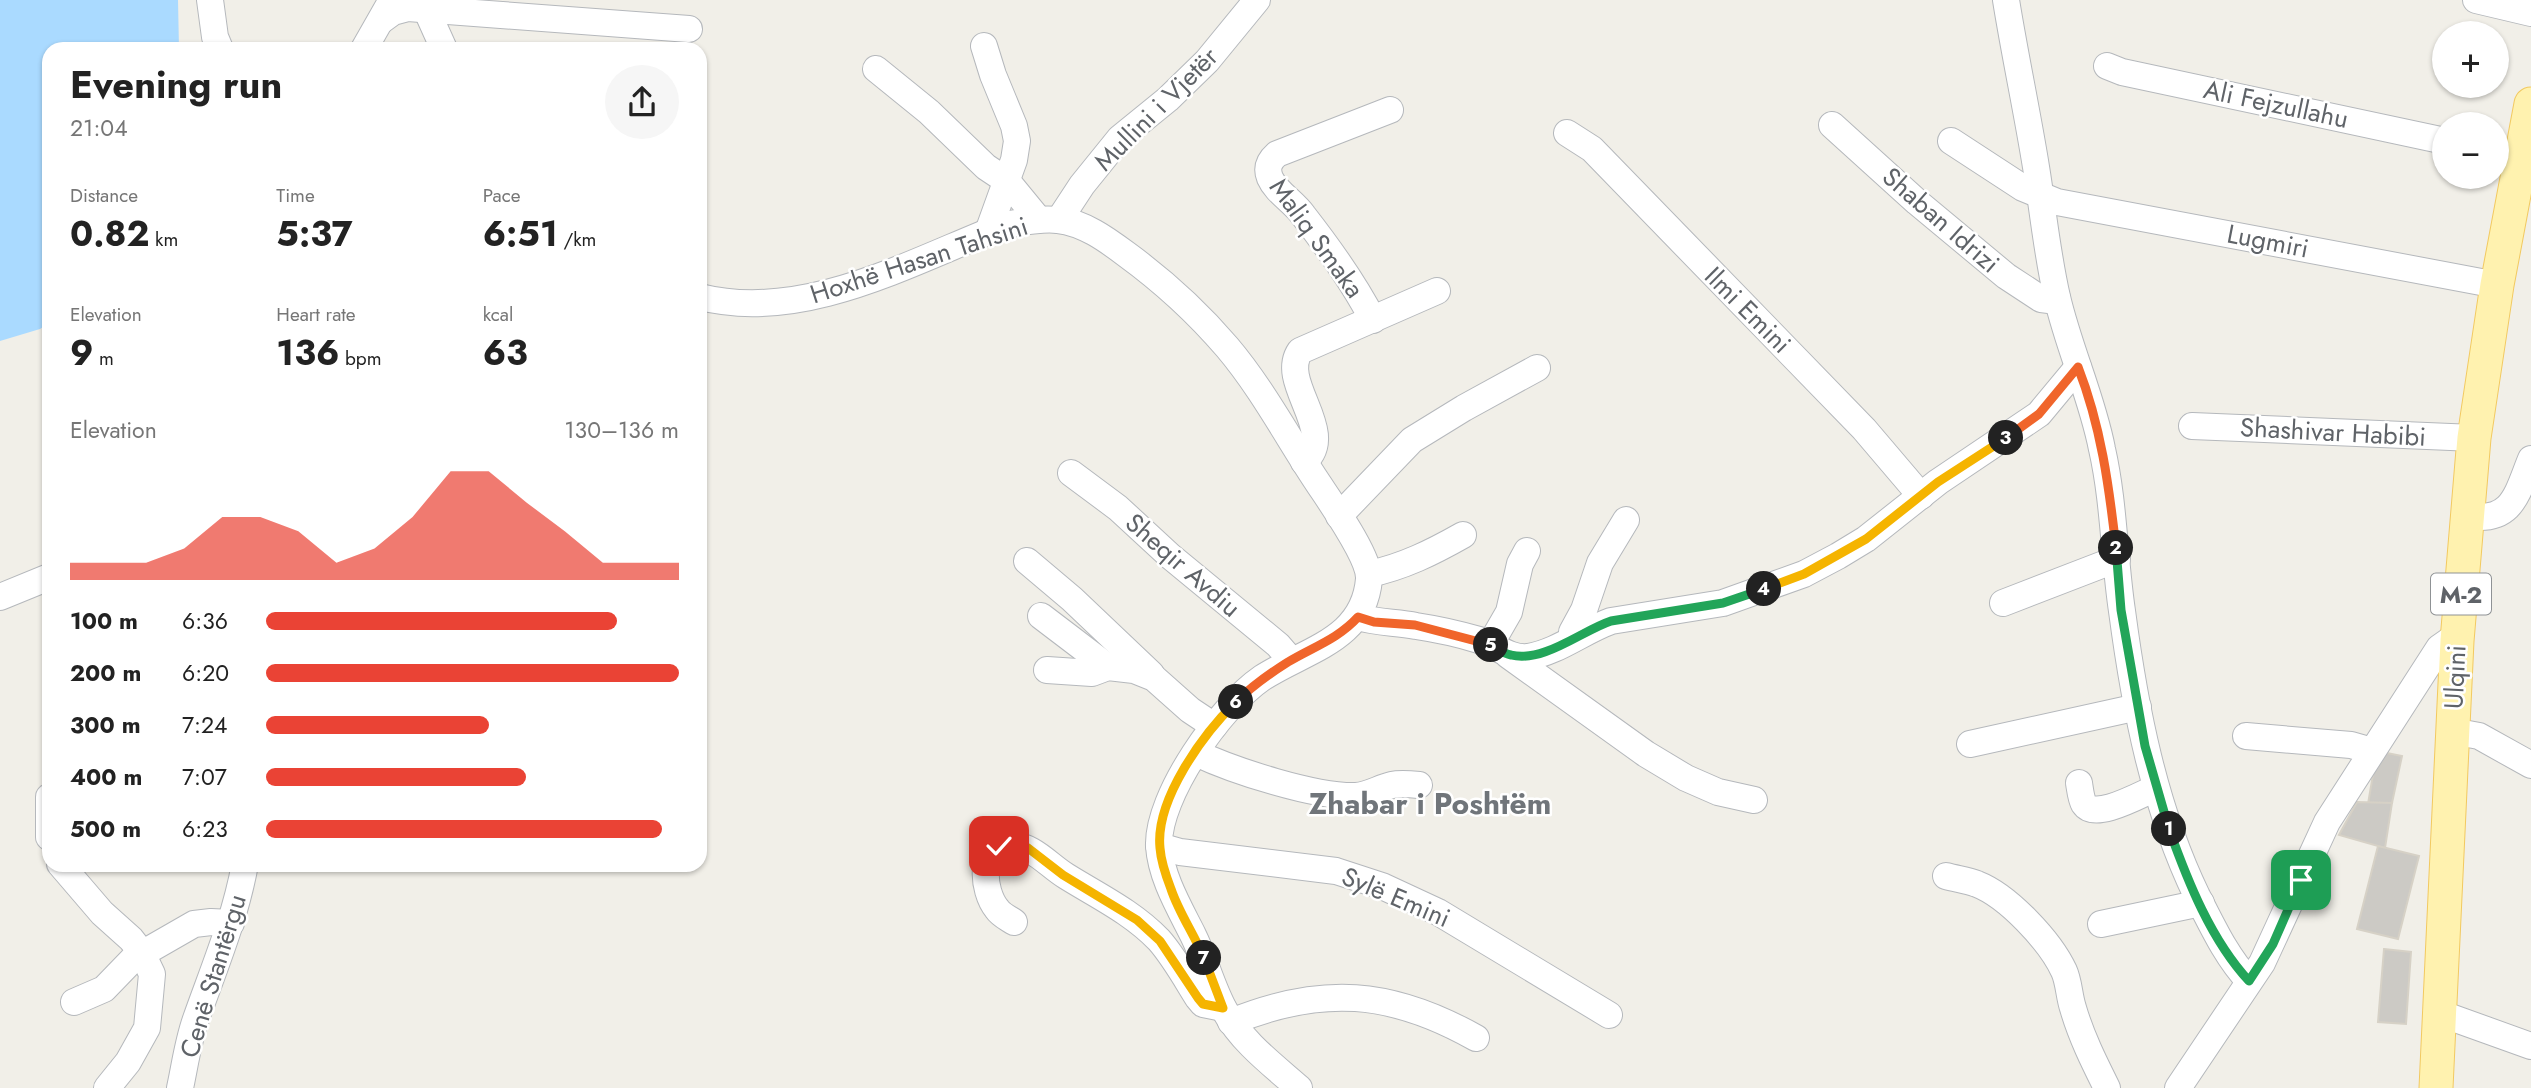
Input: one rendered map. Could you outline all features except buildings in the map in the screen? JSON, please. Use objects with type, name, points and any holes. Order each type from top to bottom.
[{"type":"main road","name":"Ulqini","points":[[2509,154],[2531,104]]},
{"type":"main road","name":"Ulqini","points":[[2436,1088],[2457,641],[2474,438],[2497,285],[2505,189]]},
{"type":"street","points":[[210,0],[217,42]]},
{"type":"street","name":"Mullini i Vjetër","points":[[1049,220],[1120,138],[1208,61],[1257,0]]},
{"type":"street","points":[[2006,0],[2057,298],[2094,411],[2103,452],[2118,559],[2121,610],[2156,788],[2181,862],[2221,945],[2249,981]]},
{"type":"street","points":[[2476,0],[2531,13]]},
{"type":"street","points":[[424,5],[441,42]]},
{"type":"street","points":[[368,42],[386,10],[424,5],[689,29]]},
{"type":"street","points":[[984,46],[1017,141],[1014,160],[988,232]]},
{"type":"street","name":"Ali Fejzullahu","points":[[2107,66],[2122,72],[2432,138]]},
{"type":"street","name":"Hoxhë Hasan Tahsini","points":[[876,69],[929,112],[986,167],[1007,181],[1049,220]]},
{"type":"street","name":"Maliq Smaka","points":[[1373,320],[1339,265],[1303,215],[1270,178],[1268,167],[1270,160],[1277,155],[1390,110]]},
{"type":"street","name":"Shaban Idrizi","points":[[1832,125],[1917,202],[2006,276],[2041,299],[2057,298]]},
{"type":"street","name":"Ilmi Emini","points":[[1567,133],[1592,149],[1864,429],[1921,496]]},
{"type":"street","points":[[1951,141],[2023,188],[2039,195]]},
{"type":"street","name":"Lugmiri","points":[[2039,195],[2057,202],[2497,285]]},
{"type":"street","name":"Hoxhë Hasan Tahsini","points":[[707,298],[741,304],[802,299],[888,273],[1005,225],[1049,220],[1078,225],[1103,237],[1148,270],[1201,318],[1228,349],[1256,386],[1339,516],[1360,551],[1369,574]]},
{"type":"street","name":"Maliq Smaka","points":[[1304,462],[1314,446],[1313,429],[1296,377],[1296,356],[1308,347],[1437,291]]},
{"type":"street","points":[[1358,617],[1374,622],[1415,625],[1524,657],[1544,653],[1611,621],[1723,603],[1804,574],[1866,539],[1921,496],[2039,414],[2078,367]]},
{"type":"street","points":[[1339,516],[1412,440],[1464,408],[1537,369]]},
{"type":"street","name":"Shashivar Habibi","points":[[2192,426],[2474,438]]},
{"type":"street","points":[[2468,516],[2484,518],[2500,514],[2524,493],[2531,459]]},
{"type":"street","name":"Sheqir Avdiu","points":[[1070,473],[1118,508],[1170,556],[1278,645],[1291,660]]},
{"type":"street","points":[[1572,638],[1572,632],[1584,610],[1600,564],[1626,520]]},
{"type":"street","points":[[1299,1088],[1251,1045],[1227,1015],[1202,953],[1172,892],[1159,846],[1163,812],[1178,781],[1214,726],[1258,681],[1291,660],[1328,642],[1358,617],[1364,606],[1369,574],[1420,558],[1463,535]]},
{"type":"street","points":[[1499,650],[1520,564],[1528,551]]},
{"type":"street","points":[[2003,603],[2118,559]]},
{"type":"street","points":[[1027,561],[1072,599],[1190,710],[1214,726]]},
{"type":"street","points":[[0,597],[42,580]]},
{"type":"street","points":[[1041,616],[1108,667]]},
{"type":"street","points":[[2178,1088],[2273,944],[2327,822],[2439,648],[2449,641],[2457,641]]},
{"type":"street","points":[[1499,650],[1646,754],[1676,772],[1718,792],[1754,800]]},
{"type":"street","points":[[1047,670],[1092,673],[1108,667],[1134,670],[1154,678]]},
{"type":"street","points":[[1970,744],[2138,707]]},
{"type":"street","points":[[2452,731],[2479,736],[2531,765]]},
{"type":"street","points":[[2246,736],[2351,745],[2372,751]]},
{"type":"street","points":[[1196,752],[1215,762],[1317,792],[1355,796],[1371,794],[1394,785],[1419,785]]},
{"type":"street","points":[[2078,783],[2084,804],[2090,810],[2101,811],[2156,788]]},
{"type":"street","points":[[1014,922],[997,910],[988,892],[986,865],[991,853],[999,846],[1028,848],[1063,875],[1137,920],[1160,941],[1203,1004],[1227,1015],[1331,998],[1363,997],[1405,1005],[1447,1021],[1476,1038]]},
{"type":"street","name":"Sylë Emini","points":[[1159,846],[1222,858],[1336,871],[1382,886],[1438,912],[1609,1015]]},
{"type":"street","name":"Cenë Stantërgu","points":[[67,872],[102,913],[131,939],[142,953],[152,974],[147,1028],[128,1062],[107,1088]]},
{"type":"street","name":"Cenë Stantërgu","points":[[180,1088],[195,1022],[231,923],[243,872]]},
{"type":"street","points":[[1946,876],[1979,884],[2002,900],[2031,924],[2051,950],[2065,973],[2072,1006],[2084,1040],[2107,1088]]},
{"type":"street","points":[[2101,925],[2201,903]]},
{"type":"street","points":[[74,1002],[104,989],[126,965],[142,953],[194,924],[231,923]]},
{"type":"street","points":[[2439,1013],[2531,1046]]},
{"type":"water","points":[[0,0],[178,0],[179,42],[42,42],[42,328],[0,341]]},
{"type":"district","name":"Zhabar i Poshtëm","points":[[1430,803]]},
{"type":"route","points":[[999,846],[1028,848],[1063,875],[1137,920],[1160,941],[1203,1004],[1223,1008],[1202,953],[1172,892],[1159,846],[1163,812],[1178,781],[1214,726],[1258,681],[1291,660],[1328,642],[1358,617],[1374,622],[1415,625],[1479,640],[1508,655],[1524,657],[1544,653],[1611,621],[1723,603],[1760,591],[1804,574],[1866,539],[1938,482],[2039,414],[2078,367],[2094,411],[2103,452],[2118,559],[2121,610],[2145,746],[2156,788],[2181,862],[2221,945],[2249,981],[2273,944],[2301,880]]}]
